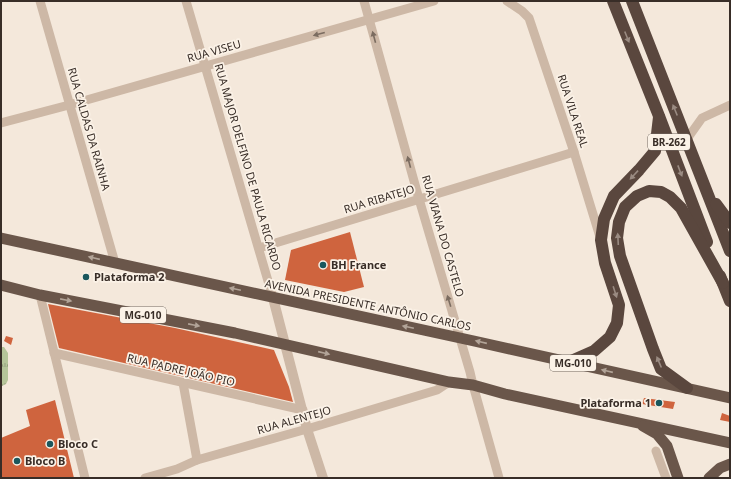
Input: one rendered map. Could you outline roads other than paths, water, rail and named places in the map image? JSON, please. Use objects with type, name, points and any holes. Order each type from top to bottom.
[{"type":"highway","name":"BR-262","points":[[613,1],[730,301]]},
{"type":"highway","name":"BR-262","points":[[632,1],[730,251]]},
{"type":"highway","points":[[569,362],[594,351],[610,337],[617,323],[619,305],[605,263],[601,240],[604,219],[614,196],[654,151],[659,116]]},
{"type":"highway","points":[[704,186],[730,223]]},
{"type":"highway","points":[[686,388],[661,369],[620,256],[617,238],[619,222],[625,207],[637,196],[649,191],[661,192],[670,197],[681,208],[723,283]]},
{"type":"highway","name":"AVENIDA PRESIDENTE ANTÔNIO CARLOS","points":[[1,238],[730,398]]},
{"type":"highway","name":"MG-010","points":[[1,285],[40,295],[228,332],[449,382],[473,385],[506,394],[636,421],[730,443]]},
{"type":"highway","points":[[636,421],[656,434],[667,446],[678,478]]},
{"type":"highway","points":[[709,478],[720,468],[730,464]]},
{"type":"street","name":"RUA CALDAS DA RAINHA","points":[[40,1],[115,263]]},
{"type":"street","name":"RUA MAJOR DELFINO DE PAULA RICARDO","points":[[186,1],[259,248],[286,345],[307,429],[323,478]]},
{"type":"street","name":"RUA VIANA DO CASTELO","points":[[364,1],[499,478]]},
{"type":"street","name":"RUA VISEU","points":[[1,123],[434,1]]},
{"type":"street","name":"RUA VILA REAL","points":[[507,1],[522,11],[529,18],[574,152],[601,240]]},
{"type":"street","points":[[687,139],[702,118],[730,105]]},
{"type":"street","name":"RUA RIBATEJO","points":[[259,248],[574,152]]},
{"type":"street","points":[[40,295],[85,478]]},
{"type":"street","name":"RUA PADRE JOÃO PIO","points":[[54,353],[184,384],[303,410]]},
{"type":"street","name":"RUA ALENTEJO","points":[[145,478],[197,460],[437,390],[449,382]]},
{"type":"street","points":[[184,384],[197,460]]},
{"type":"street","points":[[656,451],[666,478]]},
{"type":"street","points":[[177,468],[180,478]]},
{"type":"place","name":"BH France","points":[[323,265]]},
{"type":"place","name":"Plataforma 2","points":[[86,277]]},
{"type":"place","name":"Plataforma 1","points":[[659,403]]},
{"type":"place","name":"Bloco C","points":[[50,444]]},
{"type":"place","name":"Bloco B","points":[[17,461]]}]
